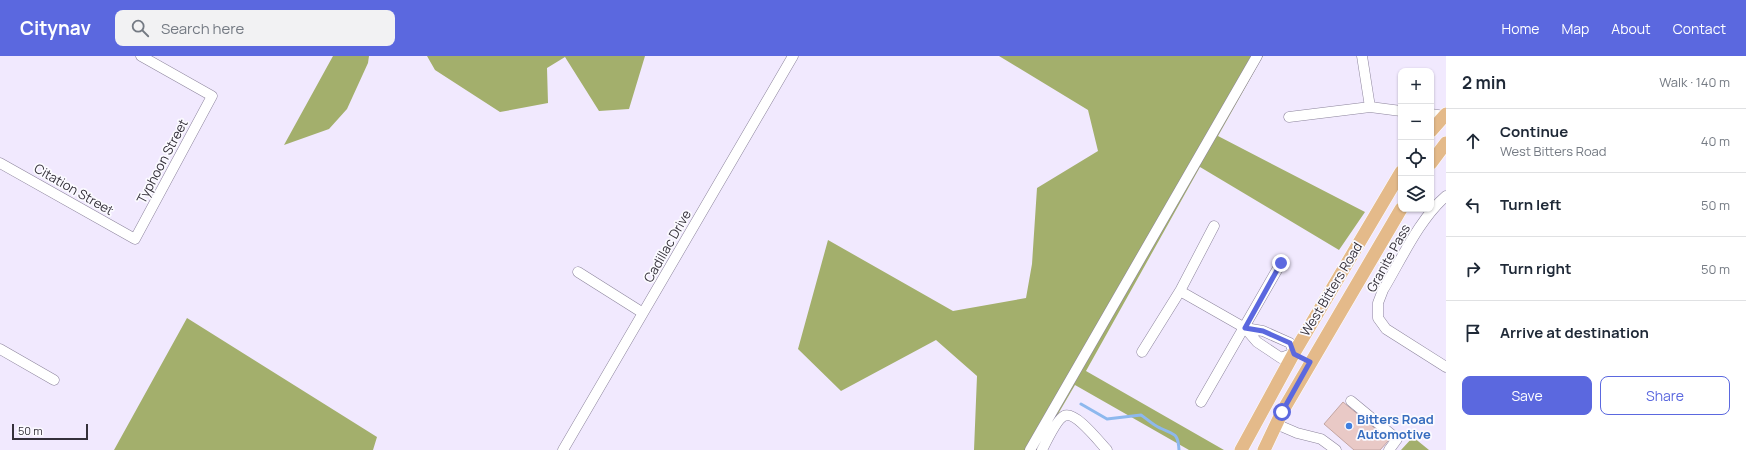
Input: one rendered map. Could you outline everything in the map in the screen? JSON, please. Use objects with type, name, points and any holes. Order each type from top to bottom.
[{"type":"main road","points":[[1434,127],[1442,115]]},
{"type":"main road","points":[[1434,159],[1446,143]]},
{"type":"main road","name":"West Bitters Road","points":[[1241,450],[1294,354],[1399,176]]},
{"type":"main road","name":"West Bitters Road","points":[[1264,450],[1276,424],[1310,362],[1399,212]]},
{"type":"main road","points":[[1294,354],[1310,362]]},
{"type":"street","name":"Typhoon Street","points":[[135,239],[212,96],[141,56]]},
{"type":"street","name":"Cadillac Drive","points":[[563,450],[793,56]]},
{"type":"street","points":[[1030,450],[1257,56]]},
{"type":"street","points":[[1362,56],[1370,107]]},
{"type":"street","points":[[1288,116],[1370,107],[1398,111]]},
{"type":"street","name":"Citation Street","points":[[0,162],[135,239]]},
{"type":"street","name":"Granite Pass","points":[[1446,196],[1436,204],[1427,216],[1383,290],[1378,303],[1378,318],[1386,329],[1446,367]]},
{"type":"street","points":[[1142,352],[1180,291],[1214,226]]},
{"type":"street","points":[[1201,402],[1245,328],[1281,263]]},
{"type":"street","points":[[578,272],[643,312]]},
{"type":"street","points":[[1180,291],[1245,328],[1257,342],[1281,358],[1294,354],[1290,343],[1263,331],[1245,328]]},
{"type":"street","points":[[0,349],[54,380]]},
{"type":"street","points":[[1351,401],[1397,439],[1389,450]]},
{"type":"street","points":[[1042,450],[1060,420],[1065,415],[1076,418],[1107,450]]},
{"type":"street","points":[[1276,424],[1297,433],[1321,439],[1336,450]]},
{"type":"green space","points":[[333,56],[369,56],[368,63],[347,109],[329,129],[284,145]]},
{"type":"green space","points":[[427,56],[645,56],[629,109],[599,111],[565,57],[547,68],[548,103],[500,112],[435,70]]},
{"type":"green space","points":[[999,56],[1263,56],[1218,136],[1365,212],[1339,250],[1200,167],[1086,371],[1224,450],[1189,450],[1075,385],[1037,450],[974,450],[977,376],[936,340],[841,391],[798,349],[828,240],[953,311],[1026,298],[1032,264],[1037,188],[1098,151],[1088,110]]},
{"type":"green space","points":[[187,318],[377,437],[373,450],[114,450]]},
{"type":"green space","points":[[1413,437],[1429,450],[1401,450]]},
{"type":"building","name":"Bitters Road Automotive","points":[[1343,402],[1389,440],[1380,450],[1354,450],[1324,424]]},
{"type":"waterway","points":[[1081,404],[1107,419],[1141,415],[1160,428],[1172,433],[1178,440],[1179,450]]},
{"type":"place","name":"Bitters Road Automotive","points":[[1349,426]]},
{"type":"route","points":[[1281,263],[1245,328],[1263,331],[1290,343],[1294,354],[1310,362],[1282,412]]}]
